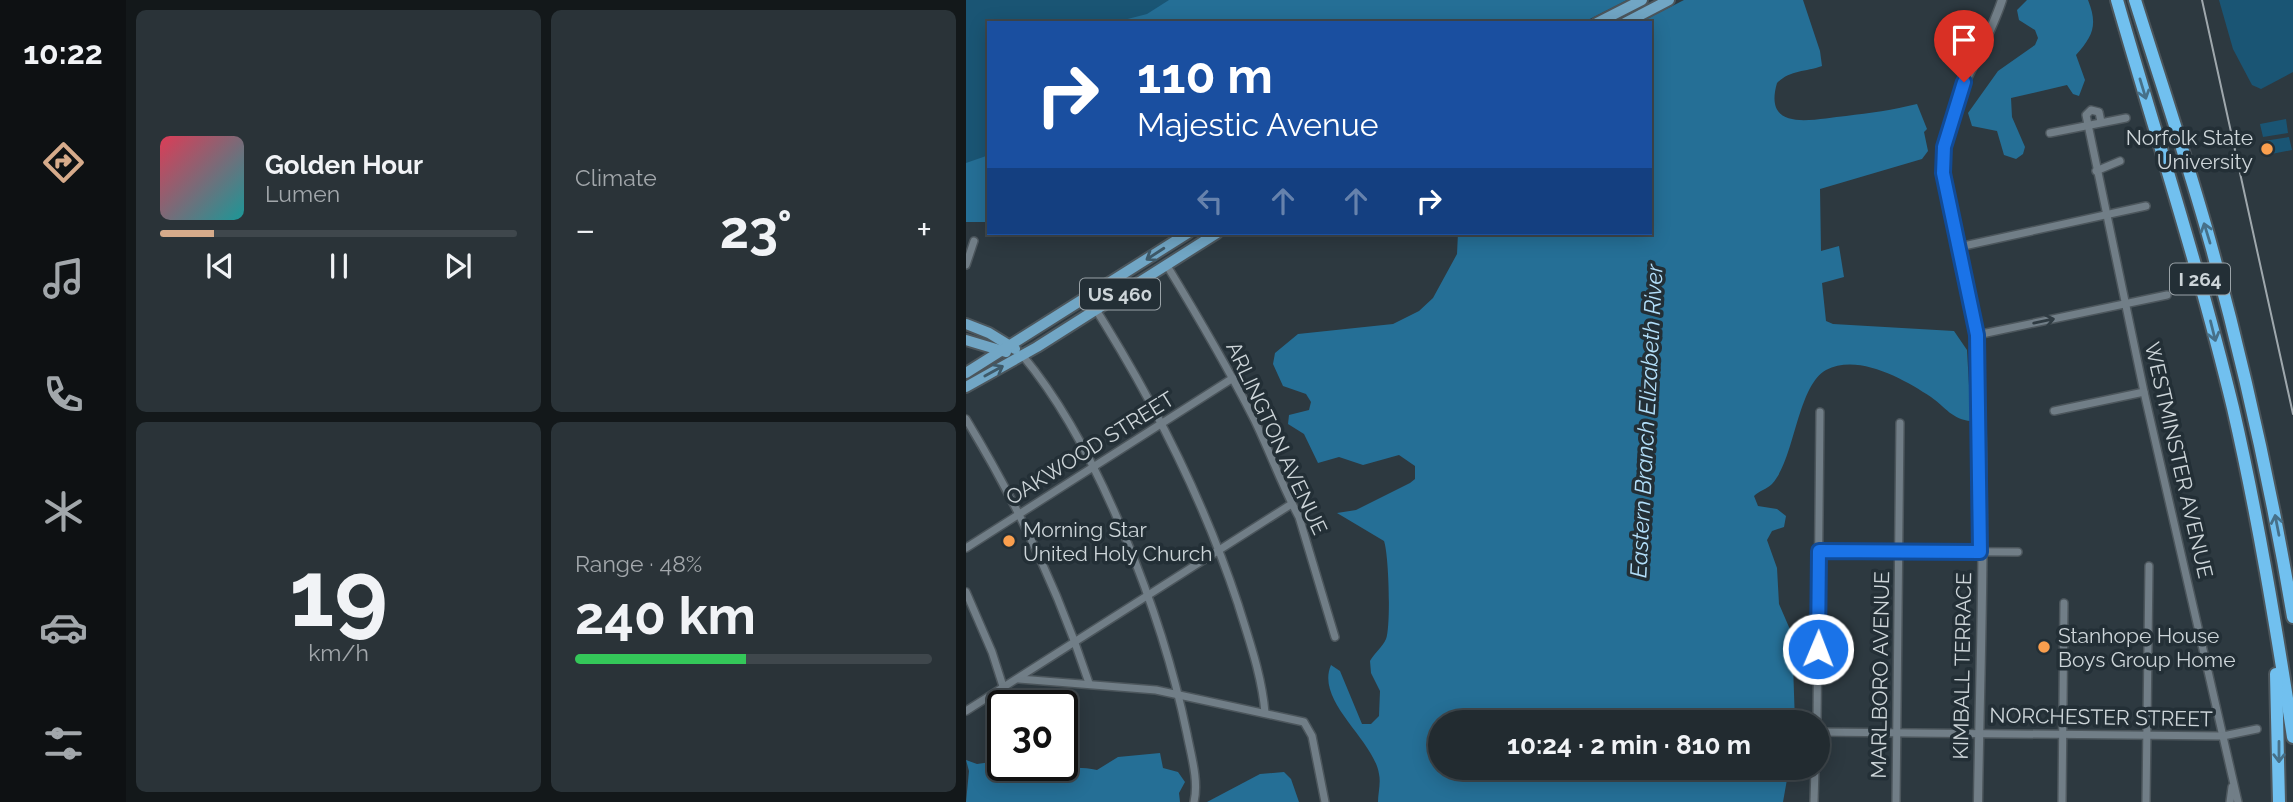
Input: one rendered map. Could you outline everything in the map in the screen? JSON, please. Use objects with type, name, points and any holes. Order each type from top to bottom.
[{"type":"highway","points":[[2111,0],[2130,44]]},
{"type":"highway","name":"I 264","points":[[2117,0],[2188,236],[2222,364],[2254,507],[2293,737]]},
{"type":"highway","name":"I 264","points":[[2135,0],[2205,225],[2237,343],[2267,474],[2293,617]]},
{"type":"highway","points":[[2141,0],[2153,57]]},
{"type":"highway","points":[[2277,635],[2279,802]]},
{"type":"main road","points":[[1601,21],[1642,0]]},
{"type":"main road","points":[[1629,21],[1669,0]]},
{"type":"main road","name":"US 460","points":[[1007,349],[1185,235]]},
{"type":"main road","name":"US 460","points":[[1023,356],[1214,235]]},
{"type":"main road","points":[[966,324],[1023,356]]},
{"type":"main road","points":[[966,340],[1007,349]]},
{"type":"main road","points":[[966,373],[1007,349]]},
{"type":"main road","points":[[966,387],[1023,356]]},
{"type":"street","name":"KIMBALL TERRACE","points":[[1978,802],[1980,552],[1977,335],[1943,173],[1944,147],[1964,82],[1992,30],[2002,0]]},
{"type":"street","points":[[2088,125],[2086,115],[2091,110],[2099,112],[2101,122]]},
{"type":"street","points":[[2050,133],[2126,118]]},
{"type":"street","name":"WESTMINSTER AVENUE","points":[[2088,125],[2144,392],[2238,802]]},
{"type":"street","points":[[2096,171],[2120,161]]},
{"type":"street","points":[[1959,247],[2146,206]]},
{"type":"street","points":[[966,265],[974,241]]},
{"type":"street","name":"ARLINGTON AVENUE","points":[[1166,264],[1233,378],[1290,505],[1299,517],[1316,566],[1335,637]]},
{"type":"street","points":[[1977,335],[2167,295]]},
{"type":"street","points":[[1088,297],[1162,423],[1219,550],[1257,666],[1265,713]]},
{"type":"street","points":[[1023,356],[1059,409],[1092,467],[1147,596],[1177,693],[1195,798]]},
{"type":"street","name":"OAKWOOD STREET","points":[[966,548],[1233,378]]},
{"type":"street","points":[[2054,411],[2144,392]]},
{"type":"street","points":[[1816,710],[1820,412]]},
{"type":"street","points":[[966,419],[1021,513],[1075,641],[1089,683]]},
{"type":"street","name":"MARLBORO AVENUE","points":[[1896,802],[1900,423]]},
{"type":"street","points":[[966,711],[1290,505]]},
{"type":"street","points":[[1819,551],[2018,552]]},
{"type":"street","points":[[2146,802],[2149,566]]},
{"type":"street","points":[[966,592],[1005,688]]},
{"type":"street","points":[[2062,802],[2064,603]]},
{"type":"street","points":[[1018,679],[1089,683],[1177,693],[1304,722],[1311,733],[1325,799]]},
{"type":"street","name":"NORCHESTER STREET","points":[[1830,732],[2223,736],[2257,729]]},
{"type":"street","points":[[2230,802],[2233,779]]},
{"type":"street","points":[[1814,802],[1815,780]]},
{"type":"shaded area","points":[[966,0],[1199,0],[1198,21],[987,21],[987,164],[966,168]]},
{"type":"shaded area","points":[[2219,0],[2293,0],[2293,72],[2261,89],[2252,85],[2233,49]]},
{"type":"shaded area","points":[[2286,119],[2288,133],[2263,137],[2260,124]]},
{"type":"shaded area","points":[[2289,137],[2292,150],[2266,155],[2264,141]]},
{"type":"water","name":"Eastern Branch Elizabeth River","points":[[1169,0],[1803,0],[1820,51],[1822,66],[1792,73],[1777,83],[1775,99],[1778,110],[1785,117],[1808,120],[1917,104],[1927,129],[1924,132],[1928,151],[1922,159],[1820,189],[1821,251],[1839,246],[1844,277],[1822,283],[1826,321],[1833,324],[1954,331],[1967,350],[1971,421],[1954,416],[1908,383],[1866,366],[1839,366],[1826,370],[1816,379],[1802,407],[1780,473],[1772,484],[1754,496],[1758,506],[1777,509],[1786,516],[1784,527],[1772,531],[1767,540],[1777,568],[1779,604],[1792,634],[1795,710],[1428,710],[1428,780],[1787,780],[1783,802],[1378,802],[1380,777],[1375,761],[1338,706],[1328,679],[1331,665],[1340,671],[1362,724],[1371,724],[1379,716],[1380,691],[1371,673],[1370,661],[1385,642],[1388,632],[1386,549],[1384,541],[1337,513],[1356,510],[1410,483],[1415,479],[1415,466],[1399,455],[1363,465],[1339,457],[1318,463],[1304,434],[1288,424],[1289,415],[1309,410],[1311,402],[1306,394],[1283,386],[1273,364],[1275,353],[1298,334],[1393,324],[1419,311],[1433,298],[1457,254],[1458,235],[1652,235],[1652,21],[1120,21],[1147,14]]},
{"type":"water","points":[[2027,0],[2088,0],[2093,23],[2090,36],[2076,55],[2085,80],[2079,96],[2073,94],[2067,85],[2011,98],[2012,117],[2025,147],[2023,154],[2016,159],[2004,155],[1997,131],[1972,126],[1968,113],[1998,71],[2035,45],[2038,38],[2035,30],[2019,20],[2017,10]]},
{"type":"water","points":[[987,156],[987,222],[966,222],[966,163]]},
{"type":"water","points":[[1160,753],[1163,768],[1178,772],[1185,782],[1179,793],[1180,802],[966,802],[969,771],[966,760],[977,764],[987,763],[987,781],[1035,783],[1078,781],[1078,768],[1097,770],[1118,757]]},
{"type":"water","points":[[1284,772],[1291,779],[1299,802],[1207,802],[1260,774]]},
{"type":"pier","points":[[1627,0],[1684,0],[1643,21],[1586,21]]},
{"type":"tram line","points":[[2202,0],[2293,414]]},
{"type":"place","name":"Norfolk State University","points":[[2267,149]]},
{"type":"place","name":"Morning Star United Holy Church","points":[[1009,541]]},
{"type":"place","name":"Stanhope House Boys Group Home","points":[[2044,647]]},
{"type":"route","points":[[1818,649],[1819,551],[1980,552],[1977,335],[1945,188],[1942,159],[1964,82]]}]
